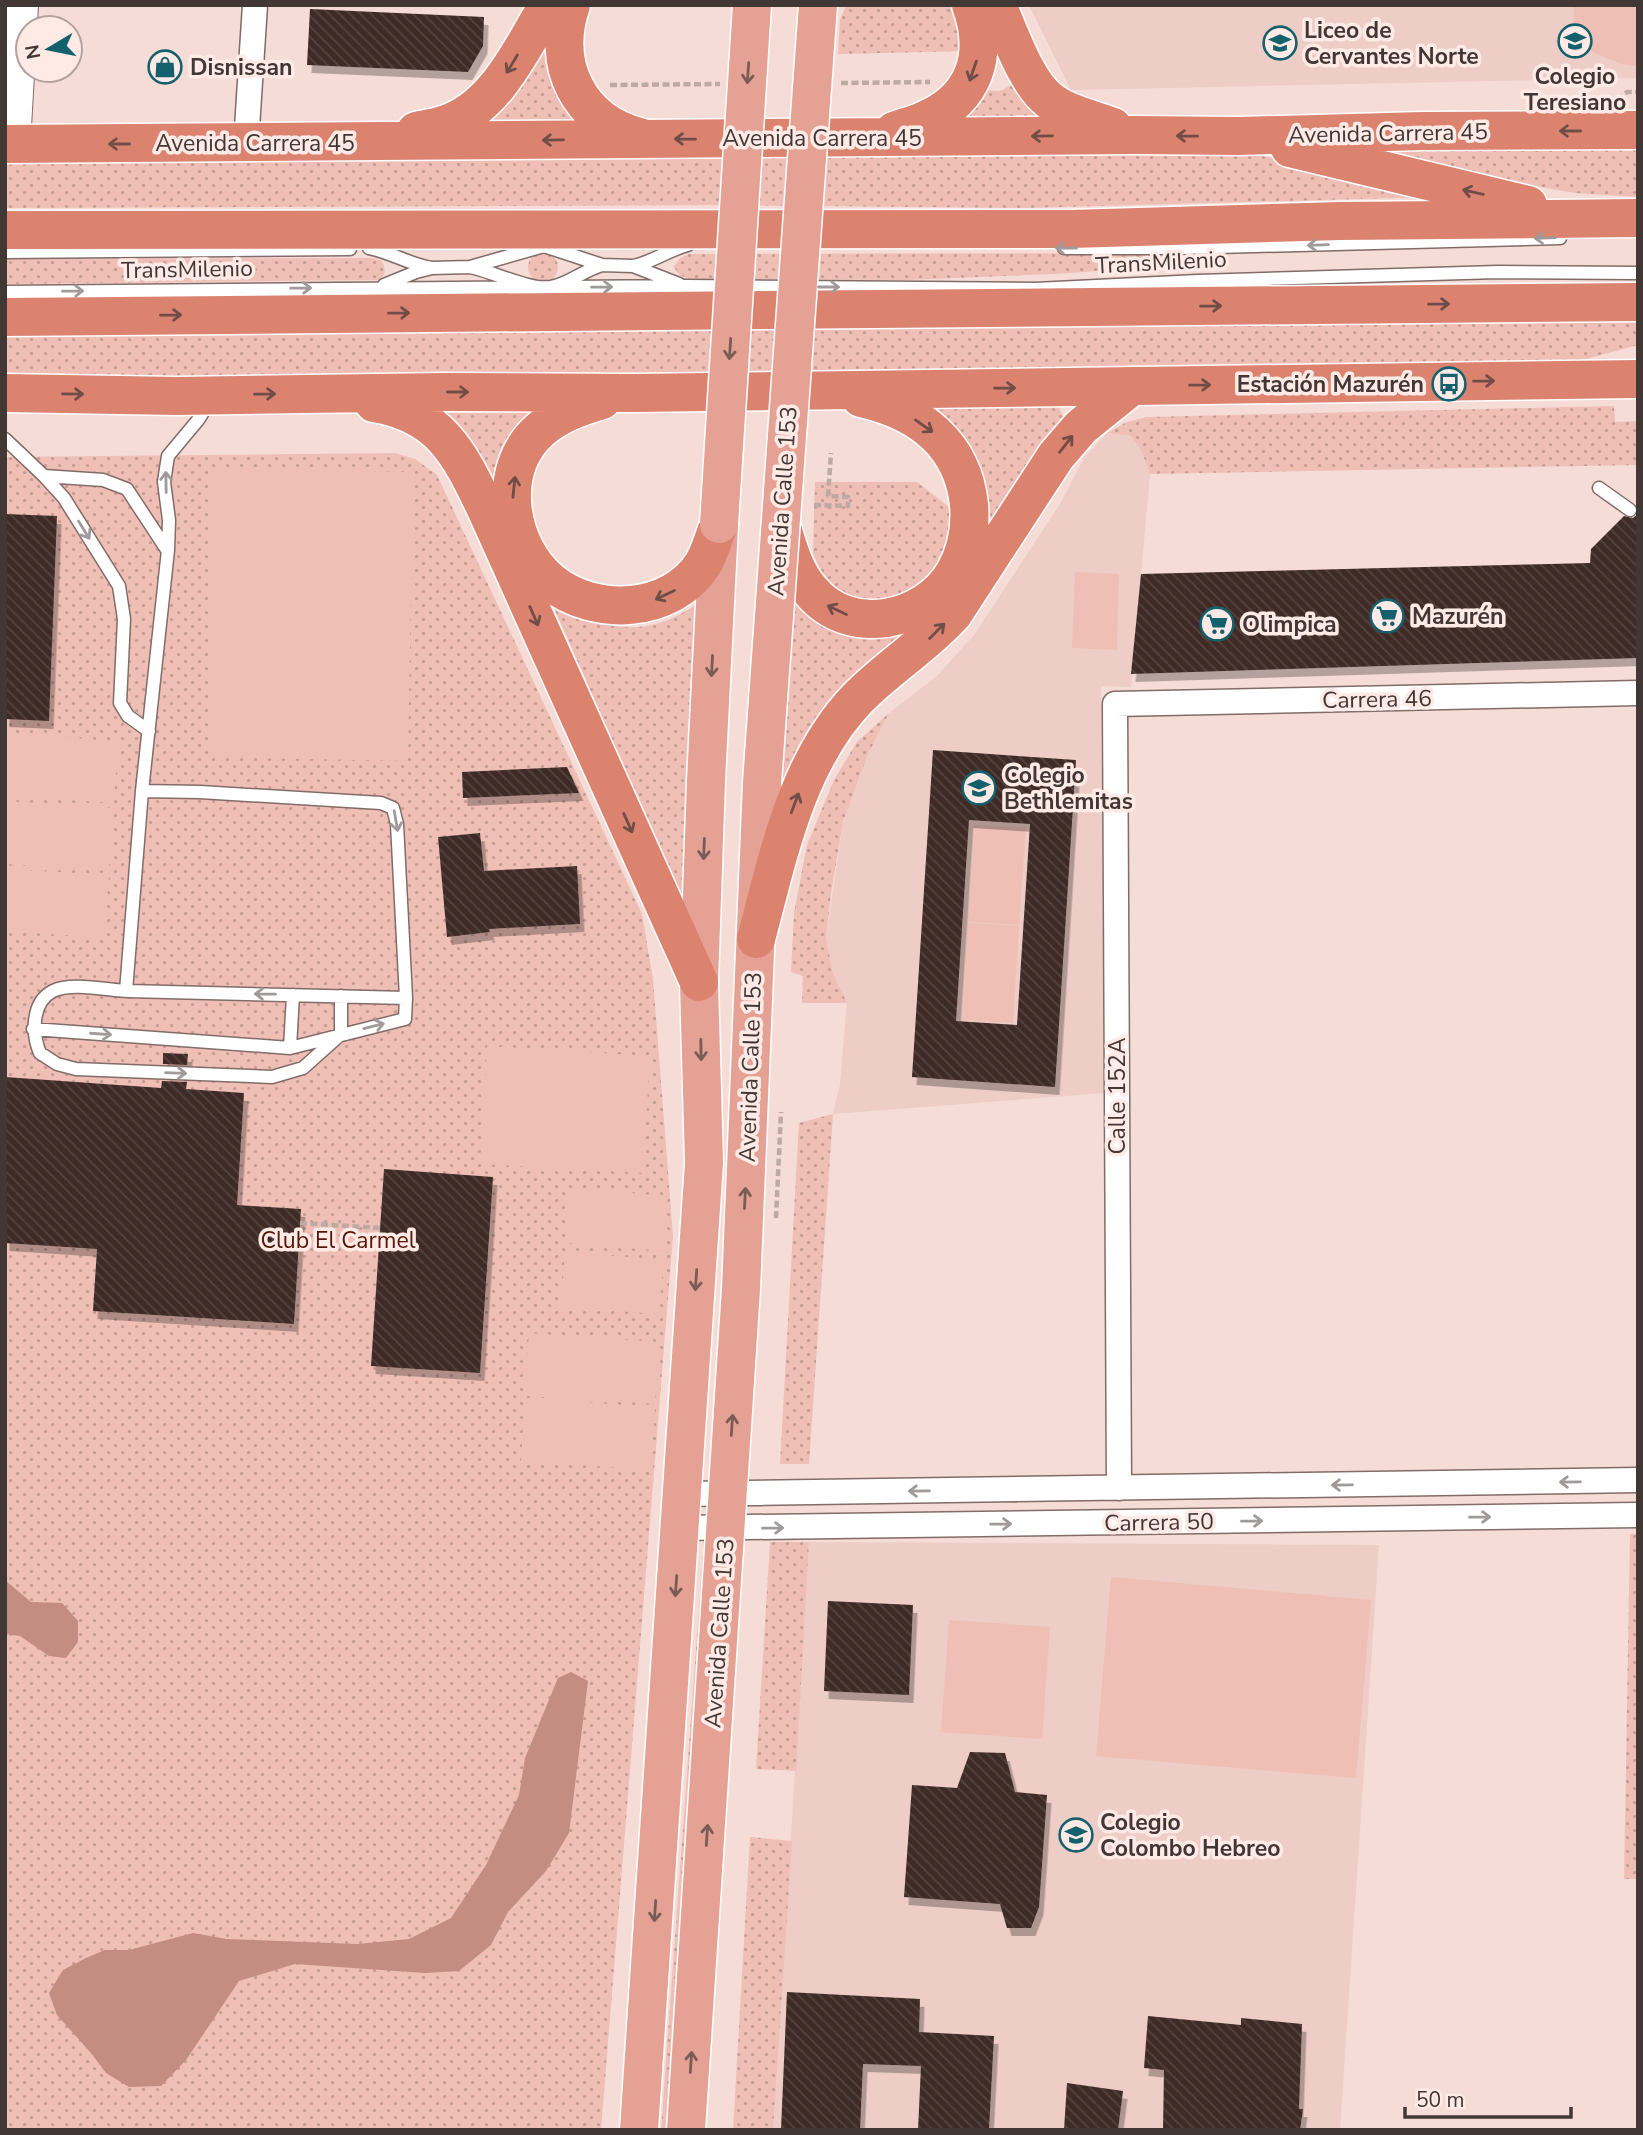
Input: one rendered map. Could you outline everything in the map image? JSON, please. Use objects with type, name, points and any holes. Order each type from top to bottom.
[{"type":"highway","points":[[359,143],[444,125],[468,113],[504,77],[548,5]]},
{"type":"highway","points":[[571,5],[563,43],[565,64],[572,85],[585,104],[602,121],[623,132],[646,139]]},
{"type":"highway","points":[[871,138],[926,120],[960,97],[976,69],[979,50],[978,23],[971,5]]},
{"type":"highway","points":[[997,5],[1027,69],[1042,93],[1061,107],[1135,135]]},
{"type":"highway","name":"Avenida Carrera 45","points":[[8,145],[1638,131]]},
{"type":"highway","points":[[1239,136],[1579,228]]},
{"type":"highway","points":[[5,230],[1071,229],[1340,221],[1579,228],[1638,218]]},
{"type":"highway","points":[[5,317],[1638,302]]},
{"type":"highway","points":[[1522,381],[1638,353]]},
{"type":"highway","points":[[5,393],[635,393],[1638,379]]},
{"type":"highway","points":[[756,939],[792,810],[806,777],[834,727],[855,701],[883,674],[934,635],[953,614],[1056,456],[1081,427],[1132,386]]},
{"type":"highway","points":[[781,524],[798,573],[811,592],[830,608],[850,617],[873,621],[893,618],[932,598],[956,572],[968,536],[968,491],[963,474],[951,452],[931,429],[883,403],[814,390]]},
{"type":"highway","points":[[635,393],[571,410],[548,423],[529,441],[513,482],[512,504],[515,526],[529,556],[550,582],[569,594],[589,602],[611,606],[633,605],[654,600],[682,584],[703,564],[719,524]]},
{"type":"highway","points":[[316,394],[386,405],[419,416],[442,433],[459,456],[486,509],[699,982]]},
{"type":"main road","name":"Avenida Calle 153","points":[[639,2130],[704,1163],[699,982],[706,781],[719,524],[752,5]]},
{"type":"main road","name":"Avenida Calle 153","points":[[687,2130],[741,1289],[756,939],[754,783],[781,524],[814,8]]},
{"type":"main road","name":"Avenida Calle 153","points":[[704,1163],[739,1079],[754,783],[814,8]]},
{"type":"street","points":[[8,145],[22,5]]},
{"type":"street","points":[[246,144],[255,5]]},
{"type":"street","name":"Carrera 46","points":[[1115,704],[1638,694]]},
{"type":"street","name":"Calle 152A","points":[[1115,704],[1119,1488]]},
{"type":"street","name":"Carrera 50","points":[[681,1511],[727,1511],[1119,1488],[1638,1480]]},
{"type":"street","name":"Carrera 50","points":[[681,1511],[1638,1515]]},
{"type":"lane","name":"TransMilenio","points":[[1047,248],[1181,248],[1579,228]]},
{"type":"lane","name":"TransMilenio","points":[[369,248],[432,268],[470,267],[544,246],[602,265],[633,266],[667,252],[694,245],[649,245]]},
{"type":"lane","name":"TransMilenio","points":[[491,247],[584,246]]},
{"type":"lane","points":[[727,246],[754,246]]},
{"type":"lane","points":[[793,246],[820,246]]},
{"type":"lane","name":"TransMilenio","points":[[5,252],[410,248]]},
{"type":"lane","name":"TransMilenio","points":[[470,267],[548,288],[602,265]]},
{"type":"lane","name":"TransMilenio","points":[[633,266],[687,286]]},
{"type":"lane","name":"TransMilenio","points":[[370,288],[432,268]]},
{"type":"lane","name":"TransMilenio","points":[[5,292],[687,286],[1035,289],[1212,280],[1498,272],[1638,273]]},
{"type":"lane","points":[[127,991],[142,791],[167,550],[169,520],[164,482],[168,456],[198,420],[214,395]]},
{"type":"lane","points":[[5,439],[64,498],[119,586],[124,619],[120,703],[128,716],[149,731]]},
{"type":"lane","points":[[44,476],[103,480],[127,489],[167,550]]},
{"type":"lane","points":[[1600,488],[1630,510]]},
{"type":"lane","points":[[33,1029],[290,1048],[405,1019],[397,824],[393,808],[381,803],[339,800],[142,791]]},
{"type":"lane","points":[[341,996],[341,1034],[303,1068],[272,1077],[76,1069],[57,1064],[40,1053],[33,1029],[36,1016],[51,992],[65,987],[406,998]]},
{"type":"lane","points":[[290,1048],[293,995]]},
{"type":"path","points":[[814,505],[848,506],[848,497],[828,496],[831,453]]},
{"type":"path","points":[[776,1231],[781,1110]]},
{"type":"path","points":[[300,1223],[380,1228]]},
{"type":"shaded area","name":"Liceo de Cervantes Norte","points":[[1029,5],[1638,5],[1638,78],[1071,90]]},
{"type":"shaded area","name":"Colegio Bethlemitas","points":[[1107,433],[1131,436],[1142,452],[1150,474],[1131,687],[1101,686],[1104,1093],[833,1114],[840,1085],[847,1003],[833,974],[826,938],[843,822],[868,754],[889,713],[937,676],[974,635],[1060,504],[1084,458]]},
{"type":"shaded area","name":"Colegio Colombo Hebreo","points":[[809,1542],[1379,1545],[1340,2130],[773,2130]]},
{"type":"shaded area","points":[[5,1580],[31,1602],[62,1603],[78,1621],[78,1642],[66,1658],[49,1656],[20,1636],[5,1634]]},
{"type":"shaded area","points":[[571,1672],[588,1681],[569,1833],[546,1871],[508,1912],[491,1945],[459,1971],[425,1973],[295,1964],[239,1981],[186,2060],[161,2086],[129,2087],[106,2073],[57,2015],[49,1993],[63,1970],[105,1950],[129,1950],[193,1933],[227,1939],[358,1944],[409,1939],[451,1918],[486,1865],[519,1795],[525,1758],[558,1678]]},
{"type":"green space","points":[[846,5],[954,5],[967,51],[838,54],[840,20]]},
{"type":"green space","points":[[1574,5],[1638,5],[1638,66],[1621,64],[1590,51],[1573,28]]},
{"type":"green space","points":[[553,18],[548,55],[551,82],[562,100],[592,126],[471,126]]},
{"type":"green space","points":[[1020,81],[1068,125],[951,123],[975,90],[1000,91]]},
{"type":"green space","points":[[1638,144],[1638,197],[1575,193],[1323,149]]},
{"type":"green space","points":[[1236,151],[1335,170],[1432,197],[1026,208],[720,205],[5,208],[5,160]]},
{"type":"green space","points":[[543,252],[554,256],[558,267],[554,278],[543,282],[532,278],[528,267],[532,256]]},
{"type":"green space","points":[[1190,253],[1190,264],[1056,274],[904,280],[689,279],[679,275],[674,267],[680,258],[689,254]]},
{"type":"green space","points":[[373,258],[382,261],[384,267],[384,274],[378,280],[5,284],[5,259]]},
{"type":"green space","points":[[1638,315],[1638,345],[1538,372],[5,385],[5,327]]},
{"type":"green space","points":[[1055,399],[1067,425],[975,568],[922,401]]},
{"type":"green space","points":[[1614,406],[1615,422],[1638,421],[1638,465],[1150,474],[1142,452],[1131,436],[1107,433],[1127,422],[1148,417]]},
{"type":"green space","points":[[551,408],[504,501],[431,409]]},
{"type":"green space","name":"Club El Carmel","points":[[395,453],[415,459],[437,475],[642,914],[653,979],[673,1236],[601,2130],[5,2130],[5,457]]},
{"type":"green space","points":[[212,468],[413,472],[408,761],[208,757]]},
{"type":"green space","points":[[815,482],[917,482],[958,514],[957,535],[925,589],[873,604],[837,593],[820,572],[813,552]]},
{"type":"green space","points":[[1075,572],[1119,574],[1117,650],[1072,648]]},
{"type":"green space","points":[[788,582],[813,615],[937,613],[773,816]]},
{"type":"green space","points":[[550,599],[588,619],[625,627],[662,622],[700,602],[690,916]]},
{"type":"green space","points":[[889,713],[868,754],[843,822],[831,893],[826,938],[833,974],[847,1003],[802,1003],[803,976],[791,972],[794,913],[807,845],[834,780],[857,742]]},
{"type":"green space","points":[[5,733],[118,741],[114,803],[5,796]]},
{"type":"green space","points":[[5,801],[113,808],[109,871],[5,864]]},
{"type":"green space","points":[[975,825],[1026,828],[1019,925],[968,922]]},
{"type":"green space","points":[[5,869],[109,875],[104,938],[5,931]]},
{"type":"green space","points":[[968,923],[1019,926],[1013,1023],[962,1020]]},
{"type":"green space","points":[[487,1046],[650,1056],[643,1173],[480,1164]]},
{"type":"green space","points":[[833,1114],[809,1464],[780,1464],[799,1123]]},
{"type":"green space","points":[[570,1188],[668,1196],[664,1251],[565,1243]]},
{"type":"green space","points":[[565,1252],[664,1260],[659,1314],[561,1307]]},
{"type":"green space","points":[[529,1333],[659,1342],[655,1404],[524,1396]]},
{"type":"green space","points":[[525,1398],[655,1407],[651,1470],[521,1461]]},
{"type":"green space","points":[[707,1498],[712,1498],[670,2130],[661,2130]]},
{"type":"green space","points":[[1630,1534],[1638,1534],[1638,1879],[1624,1879]]},
{"type":"green space","points":[[770,1542],[809,1542],[796,1771],[756,1769]]},
{"type":"green space","points":[[1111,1577],[1371,1600],[1356,1778],[1096,1756]]},
{"type":"green space","points":[[949,1620],[1050,1627],[1042,1739],[941,1732]]},
{"type":"green space","points":[[750,1837],[792,1841],[773,2130],[733,2130]]},
{"type":"building","points":[[310,9],[484,17],[483,46],[468,72],[307,65]]},
{"type":"building","points":[[5,514],[57,516],[49,721],[5,719]]},
{"type":"building","name":"Mazurén","points":[[1638,514],[1638,658],[1131,674],[1141,574],[1590,563],[1591,549],[1624,516],[1633,518]]},
{"type":"building","points":[[933,750],[1076,760],[1055,1087],[912,1077]],"holes":[[[969,820],[1030,824],[1017,1025],[956,1021]]]},
{"type":"building","points":[[567,767],[579,793],[463,798],[462,772]]},
{"type":"building","points":[[480,833],[484,871],[577,866],[580,924],[489,929],[490,932],[447,937],[438,837]]},
{"type":"building","points":[[163,1053],[188,1054],[187,1065],[163,1064]]},
{"type":"building","points":[[5,1077],[161,1088],[162,1081],[187,1082],[186,1089],[244,1093],[237,1205],[301,1209],[294,1324],[93,1311],[97,1249],[5,1243]]},
{"type":"building","points":[[384,1169],[493,1177],[480,1373],[371,1366]]},
{"type":"building","points":[[828,1601],[913,1605],[909,1695],[824,1691]]},
{"type":"building","points":[[970,1752],[1005,1753],[1015,1792],[1047,1795],[1039,1907],[1031,1928],[1007,1928],[1000,1904],[904,1897],[912,1785],[957,1788]]},
{"type":"building","points":[[787,1992],[920,1999],[919,2032],[994,2036],[989,2130],[918,2130],[921,2066],[863,2064],[860,2130],[781,2130]]},
{"type":"building","points":[[1148,2016],[1241,2025],[1241,2018],[1302,2024],[1299,2109],[1303,2109],[1300,2130],[1163,2130],[1164,2070],[1144,2068]]},
{"type":"building","points":[[1067,2083],[1123,2091],[1118,2130],[1064,2130]]},
{"type":"place","name":"Colegio Teresiano","points":[[1575,41]]},
{"type":"place","name":"Liceo de Cervantes Norte","points":[[1280,43]]},
{"type":"place","name":"Disnissan","points":[[165,67]]},
{"type":"place","name":"Estación Mazurén","points":[[1449,384]]},
{"type":"place","name":"Mazurén","points":[[1387,616]]},
{"type":"place","name":"Olimpica","points":[[1217,624]]},
{"type":"place","name":"Colegio Bethlemitas","points":[[979,788]]},
{"type":"place","name":"Colegio Colombo Hebreo","points":[[1076,1835]]}]
